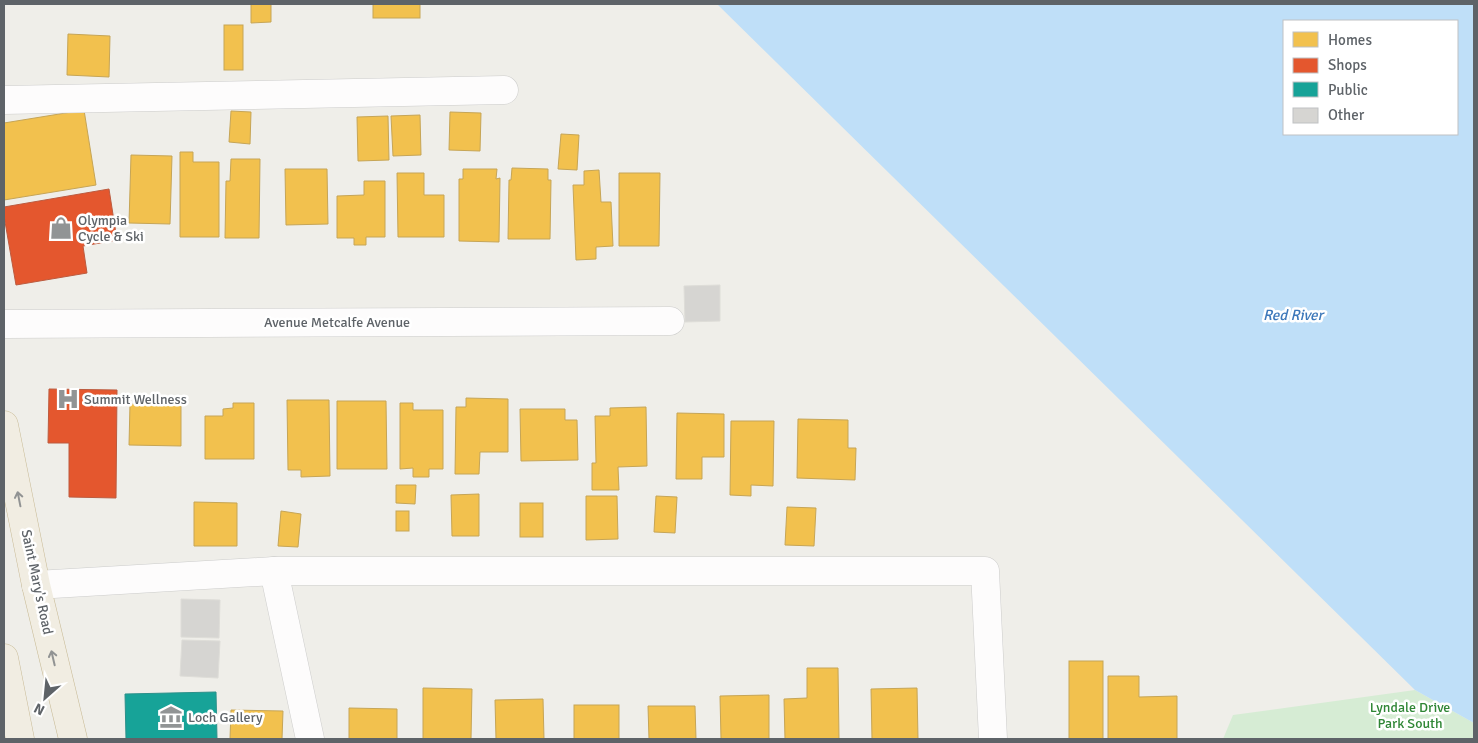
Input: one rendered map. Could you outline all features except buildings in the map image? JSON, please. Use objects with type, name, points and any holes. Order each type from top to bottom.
[{"type":"highway","name":"Saint Mary's Road","points":[[4,425],[36,585],[72,739]]},
{"type":"highway","points":[[4,658],[20,739]]},
{"type":"street","points":[[4,100],[504,90]]},
{"type":"street","name":"Avenue Metcalfe Avenue","points":[[4,324],[670,320]]},
{"type":"street","points":[[36,585],[274,571],[985,572],[993,739]]},
{"type":"street","points":[[274,571],[310,739]]},
{"type":"green space","name":"Lyndale Drive Park South","points":[[1415,690],[1474,723],[1474,739],[1223,739],[1233,715]]},
{"type":"water","name":"Red River","points":[[717,4],[1474,4],[1474,723],[1415,690]]},
{"type":"place","name":"Olympia Cycle & Ski","points":[[61,228]]},
{"type":"place","name":"Summit Wellness","points":[[68,399]]},
{"type":"place","name":"Loch Gallery","points":[[171,717]]}]
